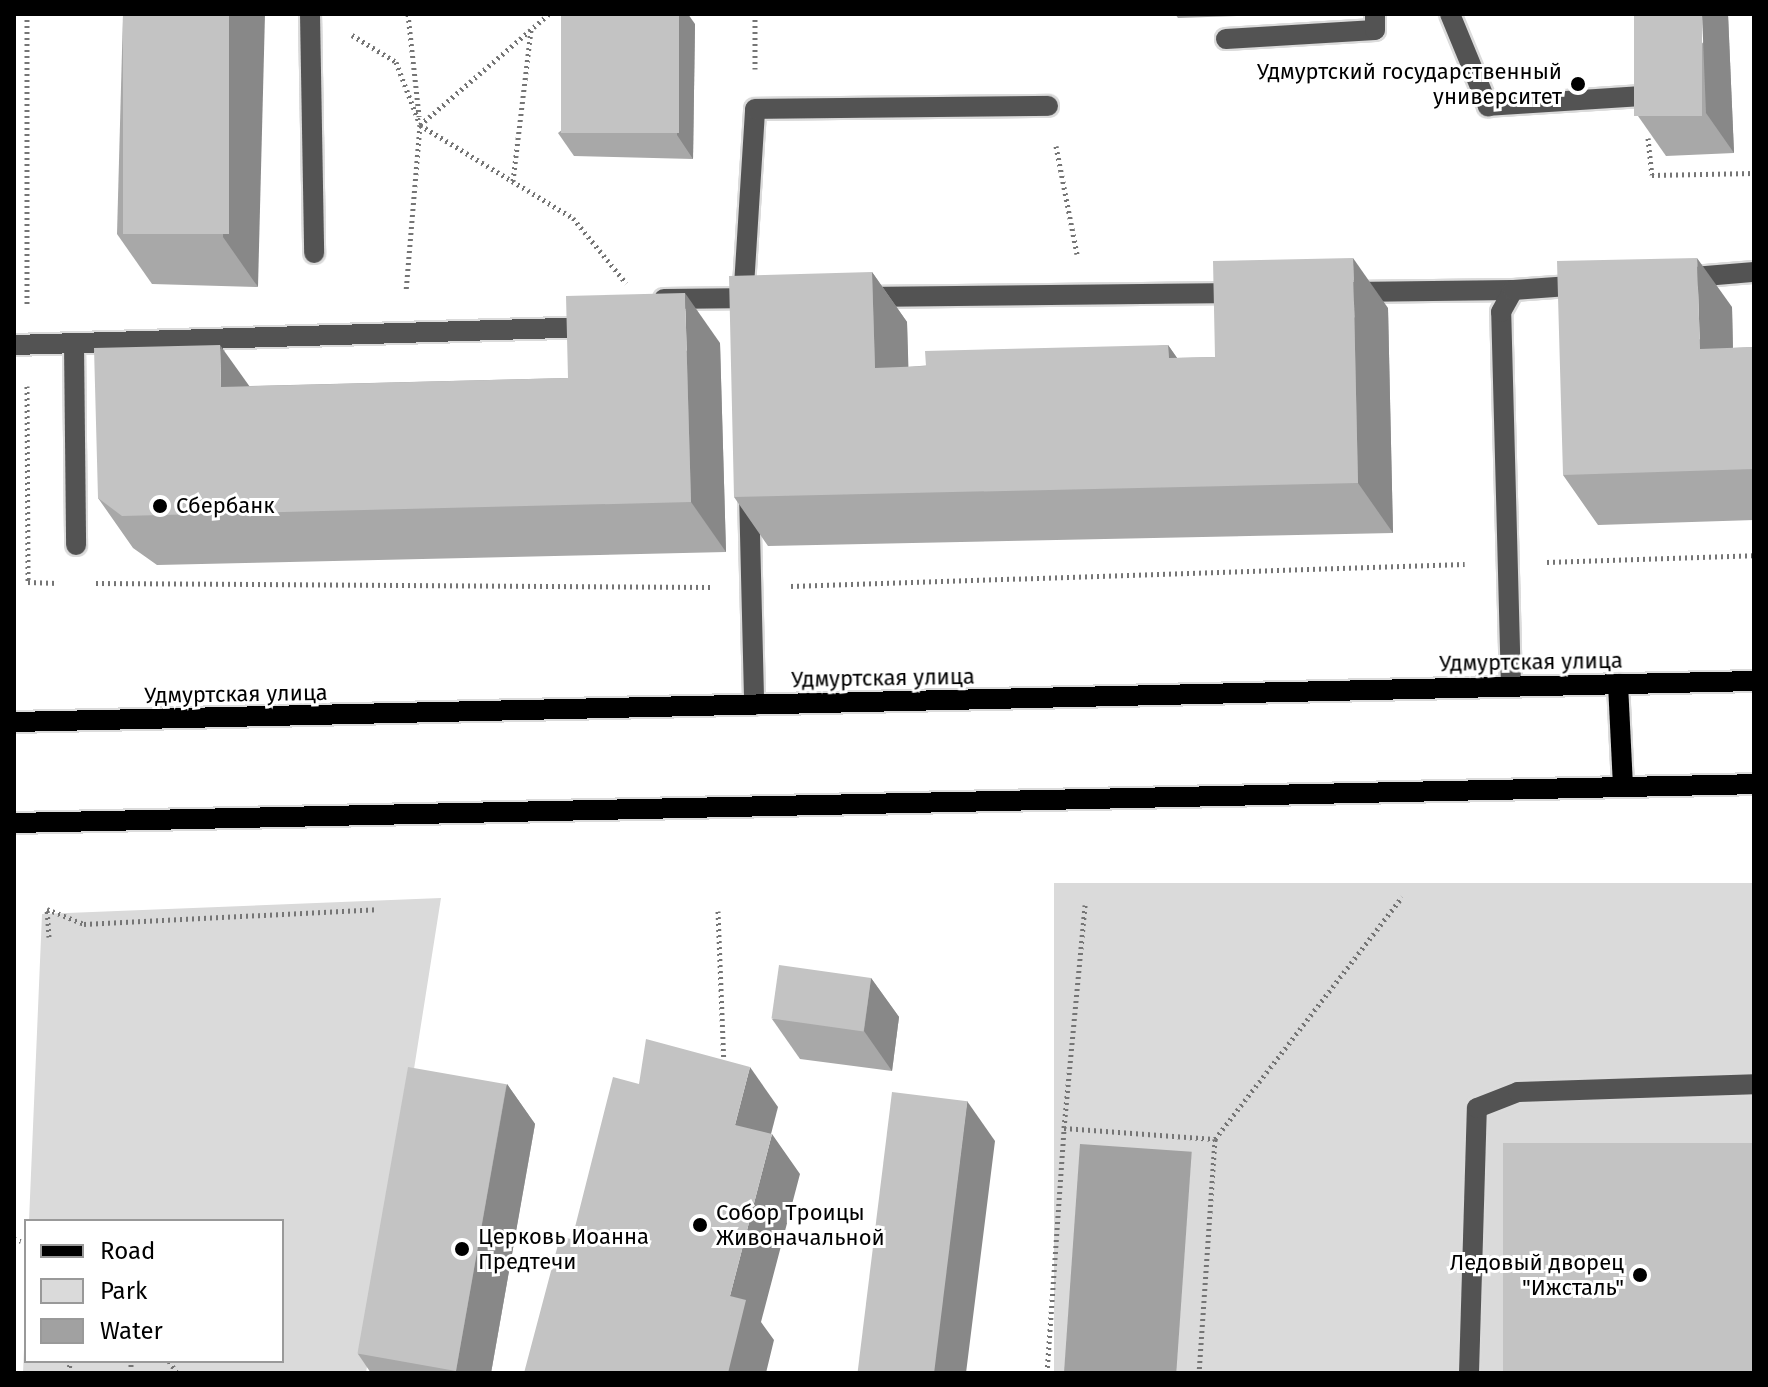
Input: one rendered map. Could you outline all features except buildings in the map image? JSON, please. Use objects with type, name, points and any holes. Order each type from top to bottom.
[{"type":"main road","name":"Удмуртская улица","points":[[14,722],[1754,681]]},
{"type":"main road","points":[[1618,684],[1623,787]]},
{"type":"main road","points":[[14,823],[1754,784]]},
{"type":"lane","points":[[310,14],[314,253]]},
{"type":"lane","points":[[1226,39],[1375,30],[1375,14]]},
{"type":"lane","points":[[1450,14],[1488,106],[1644,96]]},
{"type":"lane","points":[[744,328],[743,298],[755,109],[1048,106]]},
{"type":"lane","points":[[1664,279],[1754,272]]},
{"type":"lane","points":[[1323,292],[1513,290],[1604,284]]},
{"type":"lane","points":[[1511,687],[1500,325],[1513,290]]},
{"type":"lane","points":[[837,297],[1260,293]]},
{"type":"lane","points":[[638,299],[774,298]]},
{"type":"lane","points":[[20,345],[399,331],[583,332],[616,312]]},
{"type":"lane","points":[[74,344],[76,545]]},
{"type":"lane","points":[[748,465],[754,705]]},
{"type":"lane","points":[[1469,1373],[1477,1108],[1518,1092],[1754,1084]]},
{"type":"path","points":[[27,14],[20,345],[28,582],[71,583]]},
{"type":"path","points":[[399,331],[420,125],[408,14]]},
{"type":"path","points":[[420,125],[549,14]]},
{"type":"path","points":[[755,14],[755,109]]},
{"type":"path","points":[[513,181],[531,29]]},
{"type":"path","points":[[358,35],[396,62],[420,125],[573,218],[638,299]]},
{"type":"path","points":[[1644,96],[1652,175],[1754,173]]},
{"type":"path","points":[[1048,106],[1085,294]]},
{"type":"path","points":[[85,583],[751,587],[1754,555]]},
{"type":"path","points":[[1199,1373],[1215,1139],[1402,897]]},
{"type":"path","points":[[1047,1373],[1064,1128],[1085,905]]},
{"type":"path","points":[[49,937],[47,909],[84,924],[377,909]]},
{"type":"path","points":[[718,911],[726,1079]]},
{"type":"path","points":[[1064,1128],[1215,1139]]},
{"type":"path","points":[[131,1364],[131,1373]]},
{"type":"green space","points":[[1054,883],[1754,883],[1754,1373],[1054,1373]]},
{"type":"green space","points":[[441,898],[366,1373],[23,1373],[24,1349],[24,1363],[284,1363],[284,1219],[29,1219],[42,914]]},
{"type":"water","points":[[1080,1144],[1192,1152],[1176,1373],[1064,1372]]},
{"type":"place","name":"Удмуртский государственный университет","points":[[1578,84]]},
{"type":"place","name":"Сбербанк","points":[[160,506]]},
{"type":"place","name":"Собор Троицы Живоначальной","points":[[700,1225]]},
{"type":"place","name":"Церковь Иоанна Предтечи","points":[[462,1249]]},
{"type":"place","name":"Ледовый дворец \"Ижсталь\"","points":[[1640,1275]]}]
